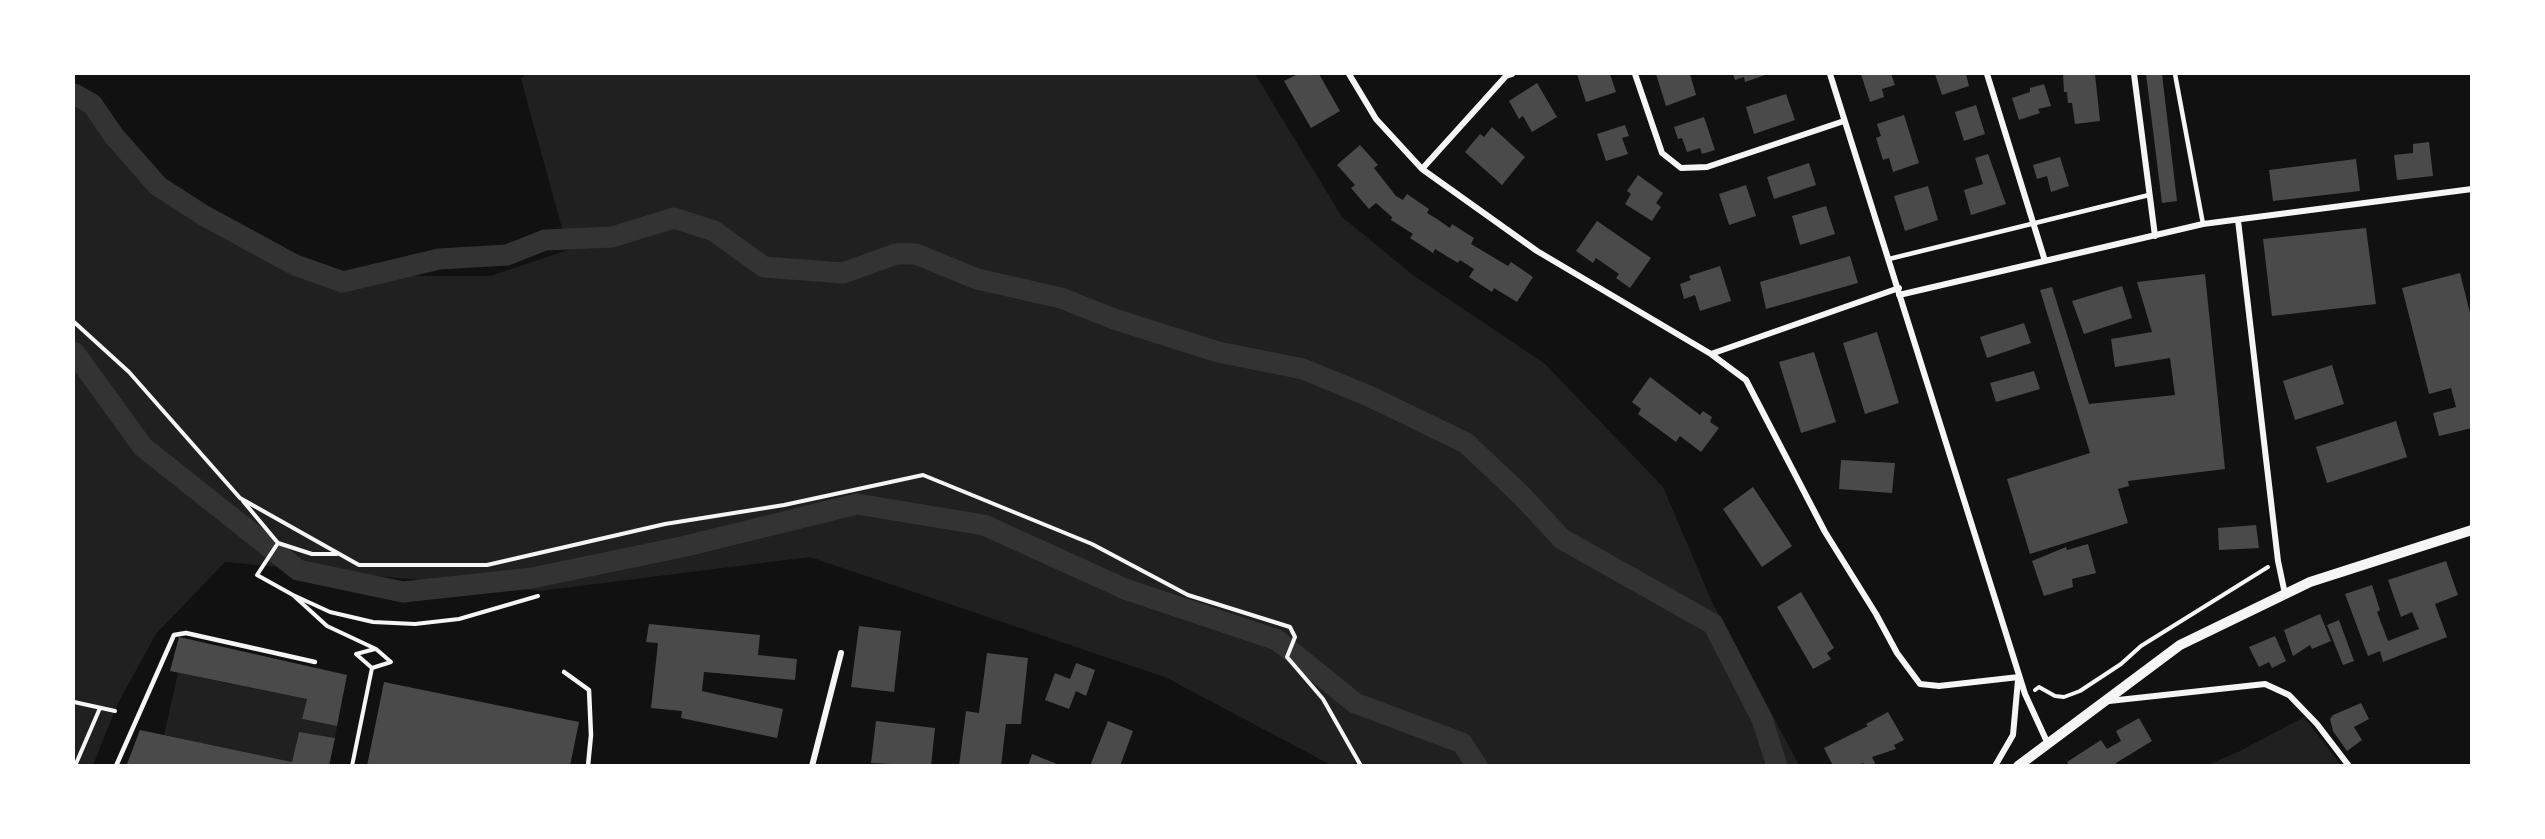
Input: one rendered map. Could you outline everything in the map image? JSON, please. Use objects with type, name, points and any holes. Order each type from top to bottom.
[{"type":"street","points":[[1349,74],[1376,119],[1422,169],[1537,251],[1711,354],[1746,380],[1826,531],[1876,614],[1897,654],[1920,684],[1939,686],[2019,676]]},
{"type":"street","points":[[1422,169],[1506,76],[1512,74]]},
{"type":"street","points":[[1635,74],[1662,153],[1682,168],[1707,167],[1844,120]]},
{"type":"street","points":[[1830,74],[2019,676],[2048,744]]},
{"type":"street","points":[[1987,74],[2045,261]]},
{"type":"street","points":[[2134,74],[2155,236]]},
{"type":"street","points":[[1711,354],[1899,292],[2203,224],[2472,189]]},
{"type":"street","points":[[2238,220],[2278,561],[2286,594]]},
{"type":"street","points":[[2018,765],[2180,645],[2310,582],[2472,530]]},
{"type":"street","points":[[812,765],[842,654]]},
{"type":"street","points":[[1995,765],[2013,735],[2019,676]]},
{"type":"street","points":[[2106,701],[2265,684],[2289,695],[2317,724],[2349,765]]},
{"type":"lane","points":[[2175,74],[2203,224]]},
{"type":"lane","points":[[1889,259],[2149,195]]},
{"type":"lane","points":[[116,765],[174,634],[186,633],[315,662]]},
{"type":"lane","points":[[564,672],[589,690],[591,735],[588,765]]},
{"type":"path","points":[[74,322],[129,372],[278,543],[312,554],[340,554]]},
{"type":"path","points":[[240,498],[359,565],[487,565],[665,524],[784,505],[923,475],[1092,544],[1188,595],[1290,627],[1295,637],[1287,657],[1323,699],[1360,765]]},
{"type":"path","points":[[278,543],[257,574],[293,595],[330,612],[373,622],[415,624],[459,619],[538,596]]},
{"type":"path","points":[[2025,694],[2039,687],[2055,696],[2080,691],[2121,664],[2141,646],[2231,587],[2278,561]]},
{"type":"path","points":[[293,595],[327,626],[376,649],[391,662],[372,668]]},
{"type":"path","points":[[372,668],[356,654],[376,649]]},
{"type":"path","points":[[352,765],[372,668]]},
{"type":"path","points":[[74,702],[115,711]]},
{"type":"path","points":[[75,765],[100,708]]},
{"type":"shaded area","points":[[526,74],[1255,74],[1342,217],[1413,275],[1545,364],[1663,487],[1712,602],[1799,765],[1331,765],[1165,677],[810,557],[540,591],[225,562],[156,634],[118,703],[93,765],[74,765],[74,107],[109,116],[190,205],[342,276],[491,276],[568,250],[521,79]]},
{"type":"shaded area","points":[[178,673],[307,699],[302,719],[337,726],[335,738],[299,732],[292,762],[164,735]]},
{"type":"shaded area","points":[[2304,717],[2341,765],[2207,765],[2238,752]]},
{"type":"building","points":[[1298,74],[1319,74],[1340,111],[1311,128],[1284,81]]},
{"type":"building","points":[[1577,74],[1610,74],[1616,92],[1586,102]]},
{"type":"building","points":[[1656,74],[1690,74],[1696,95],[1666,106]]},
{"type":"building","points":[[1733,74],[1768,74],[1745,82],[1744,77],[1735,80]]},
{"type":"building","points":[[1861,74],[1891,74],[1895,85],[1882,89],[1884,97],[1870,102]]},
{"type":"building","points":[[1935,74],[1966,74],[1969,86],[1942,95]]},
{"type":"building","points":[[2063,74],[2095,74],[2100,121],[2075,124],[2072,103],[2068,103],[2067,92],[2064,92]]},
{"type":"building","points":[[2146,74],[2162,74],[2177,201],[2162,203]]},
{"type":"building","points":[[1537,83],[1557,117],[1532,132],[1523,116],[1519,119],[1509,101]]},
{"type":"building","points":[[2044,84],[2051,106],[2038,109],[2040,113],[2019,120],[2012,98],[2030,92],[2030,88]]},
{"type":"building","points":[[1786,94],[1795,120],[1754,134],[1746,107]]},
{"type":"building","points":[[1976,105],[1985,134],[1964,141],[1955,112]]},
{"type":"building","points":[[1904,115],[1919,163],[1893,172],[1889,158],[1883,160],[1876,138],[1881,136],[1877,124]]},
{"type":"building","points":[[1704,117],[1715,150],[1702,154],[1700,148],[1687,152],[1682,138],[1678,139],[1674,127]]},
{"type":"building","points":[[1625,125],[1629,136],[1622,138],[1628,154],[1606,161],[1597,134]]},
{"type":"building","points":[[1492,127],[1525,157],[1502,185],[1465,152],[1480,134],[1484,137]]},
{"type":"building","points":[[2429,142],[2433,176],[2397,180],[2394,155],[2413,153],[2413,144]]},
{"type":"building","points":[[1360,145],[1378,165],[1374,168],[1396,196],[1403,200],[1407,194],[1429,209],[1427,213],[1450,228],[1452,224],[1474,238],[1471,244],[1508,266],[1511,262],[1533,277],[1517,302],[1494,288],[1492,292],[1469,277],[1474,269],[1460,260],[1458,263],[1435,249],[1433,253],[1410,238],[1413,234],[1391,220],[1392,217],[1376,203],[1369,209],[1351,188],[1355,185],[1337,165]]},
{"type":"building","points":[[1988,154],[2006,204],[1971,215],[1964,190],[1983,184],[1975,158]]},
{"type":"building","points":[[2060,157],[2069,186],[2051,192],[2047,176],[2037,179],[2033,165]]},
{"type":"building","points":[[2356,159],[2360,191],[2273,201],[2269,170]]},
{"type":"building","points":[[1809,163],[1816,185],[1774,199],[1767,177]]},
{"type":"building","points":[[1638,175],[1663,193],[1656,203],[1661,207],[1652,221],[1625,204],[1631,194],[1627,191]]},
{"type":"building","points":[[1746,185],[1756,216],[1729,225],[1719,194]]},
{"type":"building","points":[[1928,186],[1938,220],[1905,231],[1894,196]]},
{"type":"building","points":[[1826,206],[1835,234],[1800,245],[1792,216]]},
{"type":"building","points":[[1597,221],[1651,258],[1630,288],[1616,278],[1619,274],[1596,258],[1593,263],[1576,251]]},
{"type":"building","points":[[2366,228],[2376,304],[2272,316],[2263,239]]},
{"type":"building","points":[[1850,256],[1858,283],[1766,309],[1760,282]]},
{"type":"building","points":[[1720,266],[1731,301],[1700,311],[1695,295],[1684,299],[1680,284],[1691,280],[1689,276]]},
{"type":"building","points":[[2460,273],[2472,321],[2472,428],[2439,436],[2433,413],[2456,407],[2451,388],[2429,394],[2402,288]]},
{"type":"building","points":[[2205,274],[2225,469],[2128,481],[2129,486],[2118,489],[2128,523],[2030,554],[2007,479],[2090,453],[2040,290],[2052,287],[2089,404],[2175,395],[2170,358],[2115,367],[2111,339],[2152,332],[2137,282]]},
{"type":"building","points":[[2122,286],[2132,318],[2084,334],[2072,301]]},
{"type":"building","points":[[2024,323],[2031,343],[1987,358],[1980,337]]},
{"type":"building","points":[[1877,332],[1899,403],[1865,414],[1843,343]]},
{"type":"building","points":[[1814,352],[1836,422],[1801,433],[1779,362]]},
{"type":"building","points":[[2332,365],[2344,404],[2295,420],[2283,381]]},
{"type":"building","points":[[2034,371],[2040,389],[1996,402],[1990,383]]},
{"type":"building","points":[[1650,377],[1700,415],[1703,411],[1712,417],[1710,422],[1719,428],[1701,452],[1680,436],[1676,442],[1638,414],[1641,409],[1632,402]]},
{"type":"building","points":[[2396,421],[2407,457],[2327,483],[2316,447]]},
{"type":"building","points":[[1841,460],[1895,463],[1892,493],[1839,489]]},
{"type":"building","points":[[1753,487],[1792,546],[1762,567],[1723,509]]},
{"type":"building","points":[[2256,525],[2259,548],[2219,550],[2218,528]]},
{"type":"building","points":[[2088,544],[2096,573],[2072,579],[2073,587],[2044,596],[2032,561],[2066,547],[2067,550]]},
{"type":"building","points":[[2446,561],[2458,595],[2435,604],[2447,637],[2383,662],[2380,651],[2368,656],[2345,594],[2372,585],[2380,610],[2377,612],[2388,641],[2419,629],[2412,612],[2401,617],[2388,580]]},
{"type":"building","points":[[1801,592],[1834,648],[1827,653],[1831,659],[1813,669],[1777,607]]},
{"type":"building","points":[[2320,614],[2331,641],[2312,649],[2310,645],[2293,656],[2284,630]]},
{"type":"building","points":[[2339,620],[2354,661],[2343,665],[2327,625]]},
{"type":"building","points":[[649,624],[760,635],[758,655],[797,659],[795,680],[704,672],[702,691],[783,709],[777,738],[681,718],[682,711],[651,708],[658,643],[646,642]]},
{"type":"building","points":[[859,626],[901,631],[894,692],[851,687]]},
{"type":"building","points":[[2275,636],[2286,661],[2272,668],[2269,662],[2259,667],[2249,647]]},
{"type":"building","points":[[179,637],[347,675],[337,726],[302,719],[307,699],[170,671]]},
{"type":"building","points":[[987,653],[1028,658],[1021,724],[1006,724],[1001,766],[959,766],[966,711],[979,713]]},
{"type":"building","points":[[1076,663],[1095,670],[1086,696],[1076,691],[1069,709],[1045,700],[1055,673],[1070,679]]},
{"type":"building","points":[[384,682],[579,722],[570,766],[367,766]]},
{"type":"building","points":[[2361,703],[2369,719],[2354,727],[2362,740],[2347,751],[2333,731],[2330,719],[2333,715]]},
{"type":"building","points":[[1888,712],[1904,740],[1894,745],[1896,749],[1872,757],[1875,763],[1871,766],[1864,766],[1863,763],[1857,766],[1833,766],[1824,748],[1868,726],[1866,724]]},
{"type":"building","points":[[2139,718],[2152,741],[2116,763],[2117,766],[2069,766],[2067,762],[2101,740],[2107,749],[2121,741],[2116,731]]},
{"type":"building","points":[[876,721],[935,728],[931,766],[871,763]]},
{"type":"building","points":[[1108,721],[1133,731],[1120,766],[1090,766]]},
{"type":"building","points":[[140,730],[292,762],[299,732],[335,738],[329,766],[127,764]]},
{"type":"building","points":[[1032,754],[1057,764],[1057,766],[1028,766]]},
{"type":"waterway","points":[[74,94],[92,104],[114,136],[158,186],[203,215],[295,265],[343,282],[439,259],[507,255],[545,240],[612,237],[674,218],[714,231],[764,267],[843,273],[896,254],[916,254],[977,279],[1061,298],[1114,319],[1218,352],[1303,369],[1371,397],[1466,443],[1522,496],[1562,539],[1713,624],[1762,719],[1777,766]]},
{"type":"waterway","points":[[74,352],[143,447],[298,570],[403,592],[532,578],[686,546],[857,504],[984,525],[1125,589],[1277,640],[1355,703],[1462,743],[1477,766]]}]
